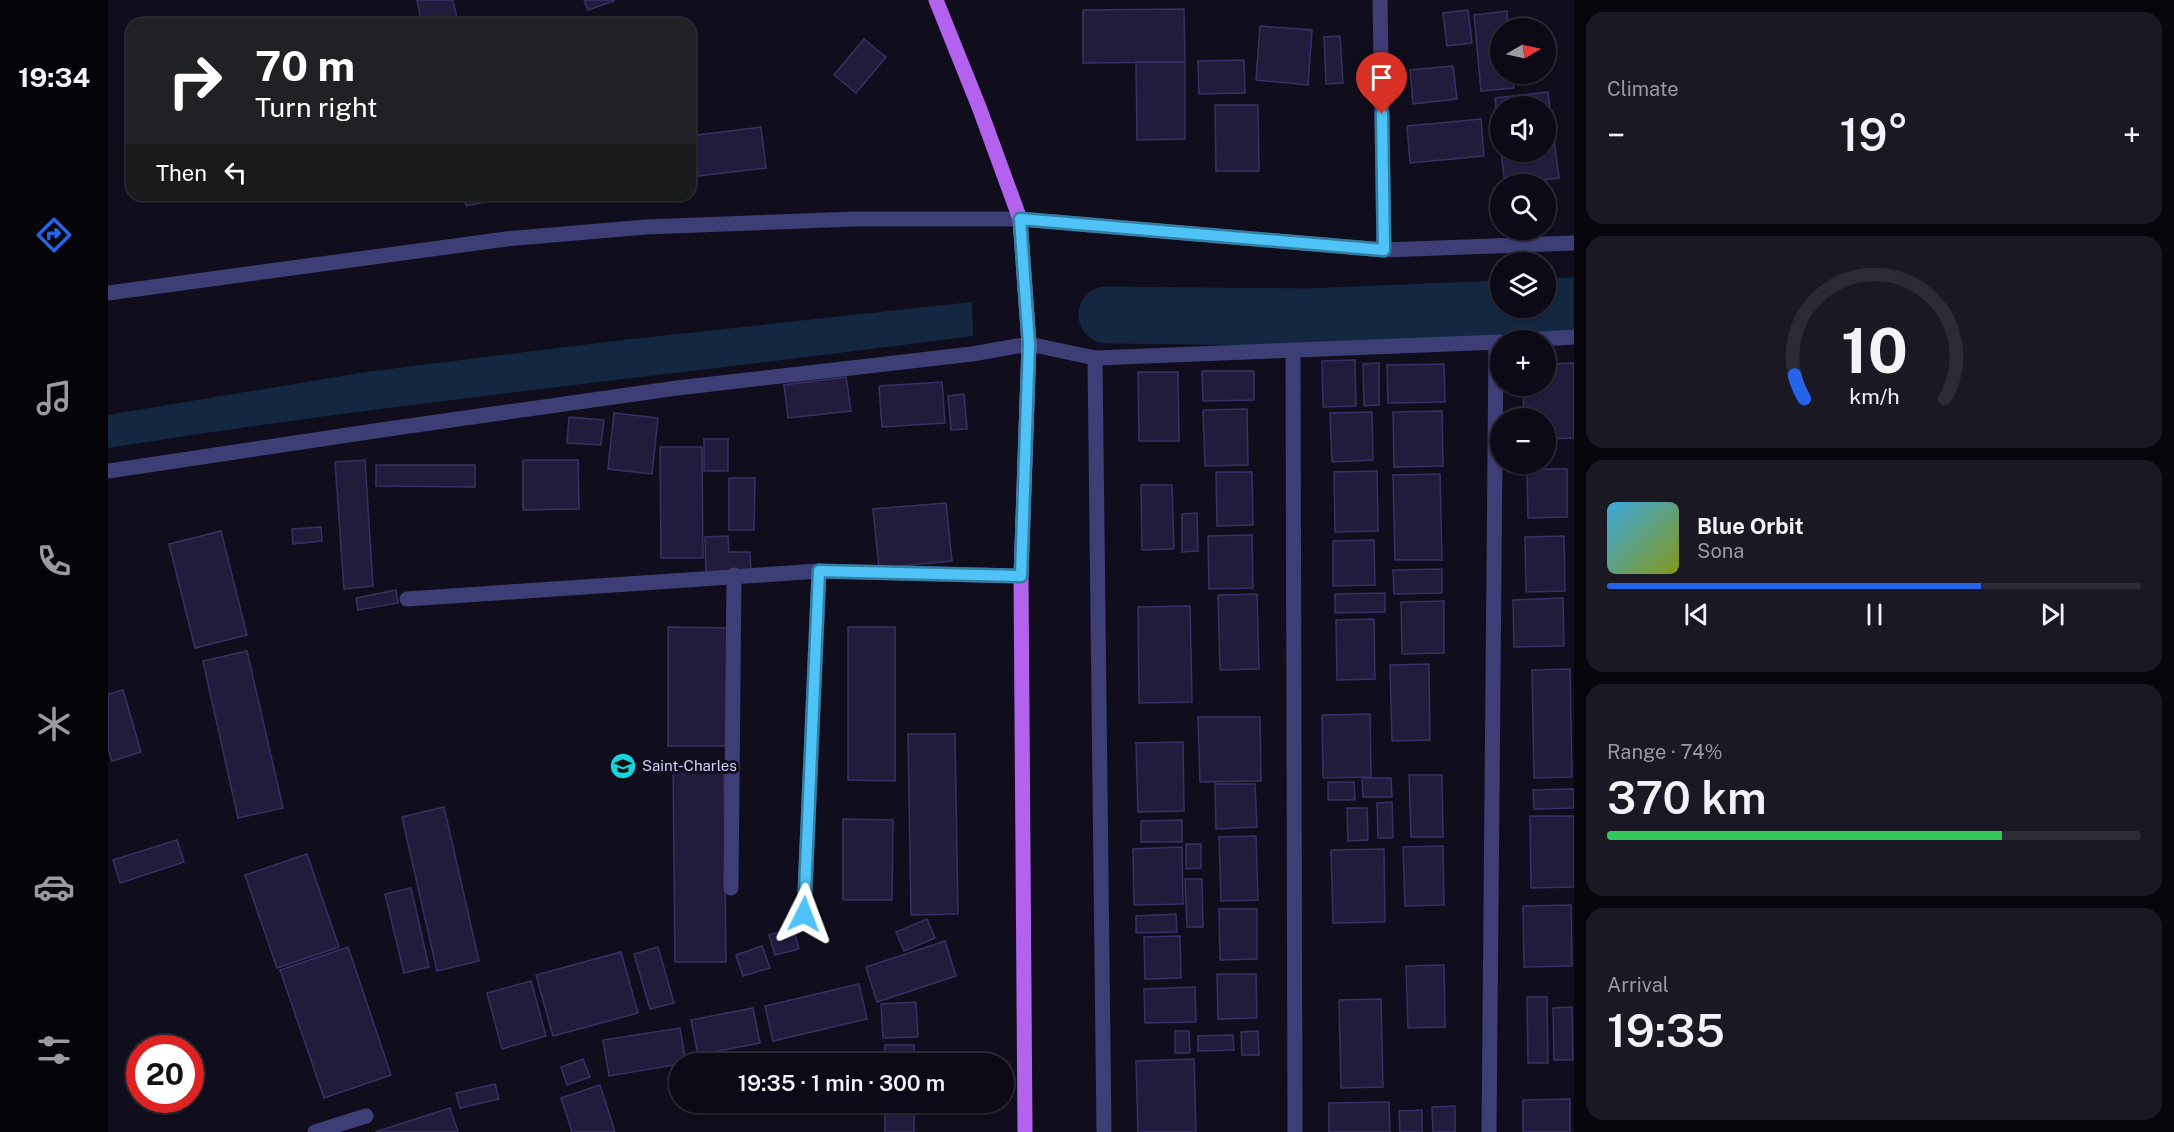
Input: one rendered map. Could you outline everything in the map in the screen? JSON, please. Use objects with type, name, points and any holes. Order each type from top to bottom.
[{"type":"main road","points":[[936,0],[979,107],[1020,219],[1029,344],[1021,576],[1025,1132]]},
{"type":"street","points":[[1380,0],[1384,250]]},
{"type":"street","points":[[108,293],[506,239],[610,230],[854,219],[1020,219],[1384,250],[1574,243]]},
{"type":"street","points":[[1556,338],[1574,337]]},
{"type":"street","points":[[108,471],[677,388],[972,354],[1029,344],[1095,358],[1490,343]]},
{"type":"street","points":[[1293,350],[1295,1132]]},
{"type":"street","points":[[1095,358],[1104,1132]]},
{"type":"street","points":[[1489,1132],[1497,396]]},
{"type":"street","points":[[407,599],[819,571],[1021,576]]},
{"type":"street","points":[[804,914],[819,571]]},
{"type":"street","points":[[731,888],[734,575]]},
{"type":"street","points":[[315,1132],[366,1116]]},
{"type":"water","points":[[972,302],[973,336],[432,402],[108,448],[108,415],[366,372],[623,340]]},
{"type":"building","points":[[417,0],[453,0],[457,18],[421,18]]},
{"type":"building","points":[[584,0],[614,0],[614,1],[588,10]]},
{"type":"building","points":[[1184,9],[1185,62],[1083,63],[1083,10]]},
{"type":"building","points":[[1468,10],[1472,43],[1447,46],[1443,13]]},
{"type":"building","points":[[1507,11],[1507,18],[1490,18],[1490,84],[1514,84],[1514,88],[1481,91],[1474,15]]},
{"type":"building","points":[[1260,26],[1312,30],[1308,85],[1256,80]]},
{"type":"building","points":[[1340,36],[1343,83],[1326,84],[1324,37]]},
{"type":"building","points":[[864,39],[886,57],[856,93],[834,75]]},
{"type":"building","points":[[1244,60],[1245,93],[1199,94],[1198,61]]},
{"type":"building","points":[[1136,62],[1185,62],[1185,139],[1137,140]]},
{"type":"building","points":[[1453,66],[1457,99],[1413,104],[1410,70]]},
{"type":"building","points":[[1548,92],[1549,96],[1513,96]]},
{"type":"building","points":[[1215,105],[1258,105],[1259,171],[1216,171]]},
{"type":"building","points":[[1481,119],[1484,156],[1410,163],[1407,126]]},
{"type":"building","points":[[761,127],[766,168],[696,176],[696,135]]},
{"type":"building","points":[[1556,155],[1559,178],[1556,178],[1556,174],[1504,174],[1502,162],[1556,162]]},
{"type":"building","points":[[465,201],[486,202],[466,206]]},
{"type":"building","points":[[1355,360],[1356,406],[1323,407],[1322,361]]},
{"type":"building","points":[[1379,363],[1379,405],[1364,406],[1363,364]]},
{"type":"building","points":[[1574,363],[1574,438],[1556,439],[1556,408],[1524,408],[1523,396],[1556,396],[1556,364]]},
{"type":"building","points":[[1444,364],[1445,402],[1388,403],[1387,365]]},
{"type":"building","points":[[1202,371],[1254,371],[1254,400],[1203,401]]},
{"type":"building","points":[[1138,372],[1178,372],[1179,441],[1139,441]]},
{"type":"building","points":[[846,377],[851,411],[788,418],[784,385]]},
{"type":"building","points":[[942,382],[945,423],[882,427],[879,386]]},
{"type":"building","points":[[964,394],[967,429],[951,430],[948,396]]},
{"type":"building","points":[[1247,409],[1248,465],[1205,466],[1203,410]]},
{"type":"building","points":[[1442,411],[1443,466],[1394,467],[1393,412]]},
{"type":"building","points":[[1372,412],[1373,460],[1332,462],[1330,413]]},
{"type":"building","points":[[614,413],[658,418],[652,474],[608,469]]},
{"type":"building","points":[[569,417],[604,420],[601,445],[567,443]]},
{"type":"building","points":[[704,439],[728,439],[728,471],[704,471]]},
{"type":"building","points":[[660,447],[702,447],[703,558],[661,558]]},
{"type":"building","points":[[365,460],[373,586],[344,589],[335,462]]},
{"type":"building","points":[[523,460],[578,460],[579,509],[523,510]]},
{"type":"building","points":[[376,465],[475,465],[475,487],[376,486]]},
{"type":"building","points":[[1556,469],[1567,469],[1567,517],[1528,518],[1527,474],[1556,474]]},
{"type":"building","points":[[1377,471],[1378,531],[1335,532],[1334,472]]},
{"type":"building","points":[[1216,472],[1252,472],[1253,525],[1217,526]]},
{"type":"building","points":[[1440,474],[1442,560],[1395,560],[1393,475]]},
{"type":"building","points":[[729,478],[755,478],[754,530],[729,530]]},
{"type":"building","points":[[1141,485],[1172,485],[1174,549],[1142,550]]},
{"type":"building","points":[[946,503],[952,561],[879,568],[873,509]]},
{"type":"building","points":[[1197,513],[1198,551],[1182,552],[1182,514]]},
{"type":"building","points":[[321,527],[322,541],[293,544],[292,529]]},
{"type":"building","points":[[221,531],[247,635],[195,648],[169,544]]},
{"type":"building","points":[[1252,535],[1253,588],[1209,589],[1208,536]]},
{"type":"building","points":[[728,536],[729,552],[750,552],[751,570],[706,572],[705,537]]},
{"type":"building","points":[[1564,536],[1565,591],[1526,592],[1525,537]]},
{"type":"building","points":[[1374,540],[1375,585],[1333,586],[1333,541]]},
{"type":"building","points":[[1442,569],[1442,593],[1394,594],[1393,570]]},
{"type":"building","points":[[396,590],[398,603],[358,610],[356,598]]},
{"type":"building","points":[[1385,593],[1385,612],[1335,613],[1335,594]]},
{"type":"building","points":[[1257,594],[1259,669],[1220,670],[1218,595]]},
{"type":"building","points":[[1563,598],[1564,646],[1514,647],[1513,600]]},
{"type":"building","points":[[1444,601],[1444,653],[1402,654],[1401,602]]},
{"type":"building","points":[[1190,606],[1192,702],[1139,703],[1138,607]]},
{"type":"building","points":[[1374,619],[1375,679],[1337,680],[1336,620]]},
{"type":"building","points":[[668,627],[732,628],[731,746],[668,746]]},
{"type":"building","points":[[848,627],[895,627],[895,781],[848,780]]},
{"type":"building","points":[[247,651],[283,808],[238,818],[203,661]]},
{"type":"building","points":[[1429,664],[1430,740],[1392,741],[1390,665]]},
{"type":"building","points":[[1570,669],[1572,777],[1534,778],[1532,670]]},
{"type":"building","points":[[123,690],[141,752],[112,761],[108,749],[108,694]]},
{"type":"building","points":[[1370,714],[1371,777],[1323,778],[1322,715]]},
{"type":"building","points":[[1198,717],[1260,717],[1261,781],[1200,782]]},
{"type":"building","points":[[908,734],[955,734],[958,914],[911,915]]},
{"type":"building","points":[[1183,742],[1184,811],[1138,812],[1136,743]]},
{"type":"building","points":[[673,767],[724,767],[726,962],[675,962]]},
{"type":"building","points":[[1409,775],[1442,775],[1443,837],[1411,837]]},
{"type":"building","points":[[1362,778],[1391,778],[1392,797],[1363,797]]},
{"type":"building","points":[[1328,782],[1354,782],[1355,800],[1328,800]]},
{"type":"building","points":[[1215,784],[1255,784],[1257,827],[1216,829]]},
{"type":"building","points":[[1574,789],[1574,808],[1534,809],[1533,790]]},
{"type":"building","points":[[1392,802],[1393,838],[1378,838],[1377,803]]},
{"type":"building","points":[[444,807],[479,961],[437,971],[402,817]]},
{"type":"building","points":[[1347,808],[1367,808],[1368,840],[1348,841]]},
{"type":"building","points":[[1530,816],[1574,816],[1574,887],[1531,888]]},
{"type":"building","points":[[843,819],[893,820],[892,900],[843,900]]},
{"type":"building","points":[[1182,820],[1182,842],[1141,842],[1141,821]]},
{"type":"building","points":[[1256,836],[1258,900],[1221,901],[1219,837]]},
{"type":"building","points":[[177,840],[184,862],[120,883],[113,860]]},
{"type":"building","points":[[1186,844],[1201,844],[1201,868],[1186,869]]},
{"type":"building","points":[[1443,846],[1444,905],[1405,906],[1403,847]]},
{"type":"building","points":[[1182,847],[1183,904],[1134,905],[1133,849]]},
{"type":"building","points":[[1384,849],[1385,922],[1333,923],[1331,850]]},
{"type":"building","points":[[307,854],[339,947],[277,968],[245,875]]},
{"type":"building","points":[[1185,879],[1202,879],[1203,927],[1187,927]]},
{"type":"building","points":[[411,888],[429,967],[404,973],[385,894]]},
{"type":"building","points":[[1571,905],[1572,966],[1524,967],[1523,906]]},
{"type":"building","points":[[1219,909],[1257,909],[1257,959],[1220,960]]},
{"type":"building","points":[[1176,914],[1177,932],[1136,933],[1136,916]]},
{"type":"building","points":[[927,919],[935,938],[904,951],[896,932]]},
{"type":"building","points":[[793,928],[799,949],[775,955],[769,935]]},
{"type":"building","points":[[1180,936],[1181,978],[1145,979],[1144,937]]},
{"type":"building","points":[[945,941],[956,976],[877,1002],[866,967]]},
{"type":"building","points":[[762,946],[770,968],[743,976],[736,955]]},
{"type":"building","points":[[348,947],[391,1075],[324,1098],[280,970]]},
{"type":"building","points":[[658,947],[674,1003],[650,1009],[634,954]]},
{"type":"building","points":[[621,952],[638,1013],[553,1036],[536,975]]},
{"type":"building","points":[[1444,965],[1445,1027],[1408,1028],[1406,966]]},
{"type":"building","points":[[1217,974],[1256,974],[1257,1018],[1218,1019]]},
{"type":"building","points":[[531,981],[546,1036],[502,1049],[487,993]]},
{"type":"building","points":[[859,984],[867,1019],[773,1041],[765,1006]]},
{"type":"building","points":[[1195,987],[1196,1022],[1145,1023],[1144,989]]},
{"type":"building","points":[[1527,997],[1547,997],[1548,1063],[1528,1063]]},
{"type":"building","points":[[1381,999],[1383,1087],[1341,1088],[1339,1000]]},
{"type":"building","points":[[916,1002],[918,1037],[883,1038],[881,1004]]},
{"type":"building","points":[[1572,1007],[1573,1060],[1554,1060],[1553,1008]]},
{"type":"building","points":[[753,1008],[760,1043],[698,1053],[691,1020]]},
{"type":"building","points":[[680,1028],[684,1053],[669,1053],[669,1066],[609,1076],[603,1040]]},
{"type":"building","points":[[1175,1031],[1189,1031],[1190,1053],[1175,1053]]},
{"type":"building","points":[[1258,1031],[1259,1055],[1242,1055],[1241,1032]]},
{"type":"building","points":[[1233,1035],[1234,1050],[1198,1051],[1198,1036]]},
{"type":"building","points":[[885,1045],[914,1045],[914,1053],[885,1053]]},
{"type":"building","points":[[583,1059],[590,1077],[567,1085],[561,1067]]},
{"type":"building","points":[[1194,1059],[1196,1132],[1138,1132],[1136,1061]]},
{"type":"building","points":[[495,1084],[499,1099],[460,1108],[456,1093]]},
{"type":"building","points":[[600,1085],[615,1132],[572,1132],[561,1098]]},
{"type":"building","points":[[1570,1099],[1570,1132],[1523,1132],[1523,1100]]},
{"type":"building","points":[[1389,1102],[1390,1132],[1329,1132],[1329,1103]]},
{"type":"building","points":[[1455,1106],[1455,1132],[1433,1132],[1432,1107]]},
{"type":"building","points":[[450,1108],[458,1132],[375,1132]]},
{"type":"building","points":[[1422,1110],[1422,1132],[1400,1132],[1399,1111]]},
{"type":"building","points":[[885,1113],[914,1113],[914,1132],[885,1132]]},
{"type":"waterway","points":[[1556,307],[1574,306]]},
{"type":"waterway","points":[[1107,315],[1308,317],[1490,310]]},
{"type":"place","name":"Saint-Charles","points":[[623,766]]},
{"type":"route","points":[[804,914],[819,571],[1021,576],[1029,344],[1020,219],[1384,250],[1382,114]]}]
